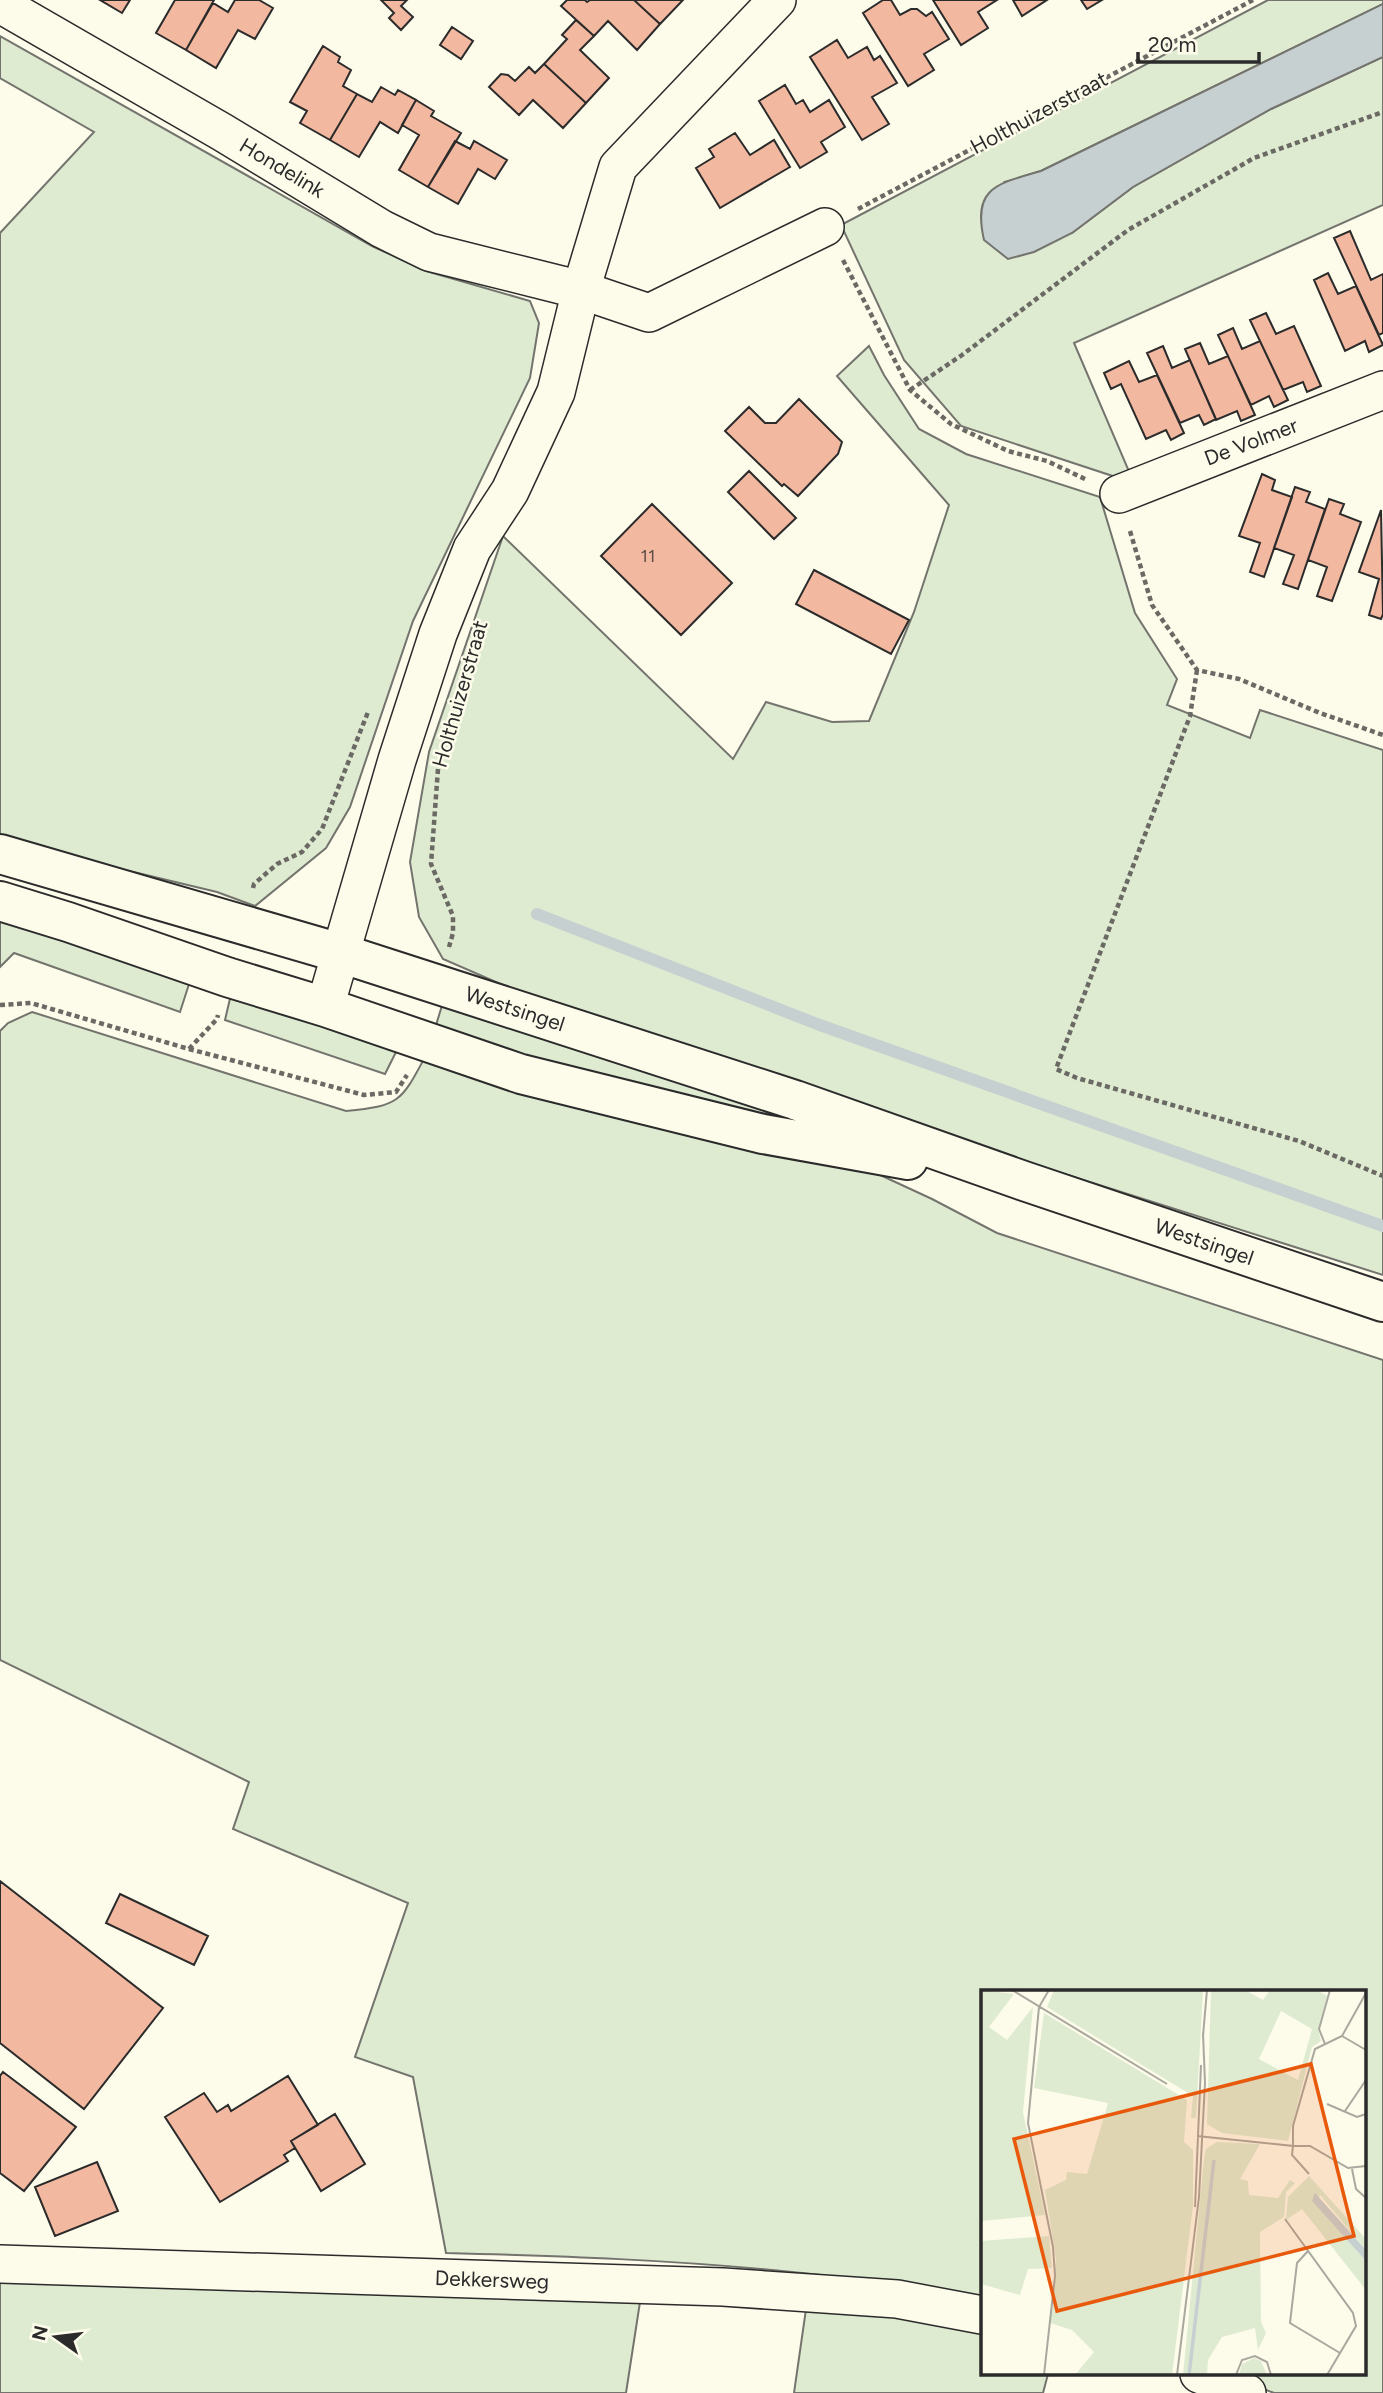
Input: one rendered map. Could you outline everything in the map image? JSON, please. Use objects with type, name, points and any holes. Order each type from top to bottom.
[{"type":"main road","name":"Westsingel","points":[[0,854],[340,953],[795,1100],[1024,1181],[1383,1302]]},
{"type":"main road","name":"Westsingel","points":[[0,901],[521,1074],[763,1134],[1024,1181]]},
{"type":"street","points":[[581,290],[618,167],[777,0]]},
{"type":"street","name":"Hondelink","points":[[0,4],[222,132],[382,229],[429,252],[581,290],[649,313],[825,227]]},
{"type":"street","name":"Holthuizerstraat","points":[[325,1007],[397,760],[438,634],[472,549],[510,491],[556,392],[581,290]]},
{"type":"street","name":"De Volmer","points":[[1119,494],[1383,390]]},
{"type":"street","name":"Dekkersweg","points":[[0,2264],[723,2287],[897,2299],[981,2315]]},
{"type":"street","points":[[1204,2376],[1247,2393]]},
{"type":"path","name":"Holthuizerstraat","points":[[825,227],[1253,0]]},
{"type":"path","points":[[910,390],[962,355],[1128,230],[1254,159],[1383,112]]},
{"type":"path","points":[[825,227],[910,390],[951,424],[1008,451],[1047,461],[1119,494],[1152,605],[1197,670],[1239,679],[1320,713],[1383,735]]},
{"type":"path","points":[[1197,670],[1190,716],[1056,1069],[1077,1078],[1298,1141],[1383,1176]]},
{"type":"path","points":[[243,924],[254,884],[277,864],[302,852],[321,829],[373,701]]},
{"type":"path","name":"Holthuizerstraat","points":[[436,984],[453,933],[453,916],[430,864],[439,760]]},
{"type":"path","points":[[190,1049],[217,1019],[227,977]]},
{"type":"path","points":[[0,1005],[31,1003],[364,1095],[396,1092],[410,1069],[420,1040]]},
{"type":"green space","points":[[1268,0],[1383,0],[1383,4],[1041,171],[1005,182],[1072,233],[1133,187],[1271,109],[1383,57],[1383,205],[1074,343],[1134,483],[961,426],[904,360],[841,225]]},
{"type":"green space","points":[[0,36],[372,246],[426,271],[530,301],[539,323],[530,378],[413,621],[350,807],[326,848],[255,906],[217,892],[0,840],[0,233],[94,132],[0,78]]},
{"type":"green space","points":[[869,346],[884,375],[919,429],[966,454],[1100,497],[1135,613],[1177,679],[1167,705],[1250,738],[1260,710],[1383,750],[1383,1275],[885,1117],[512,989],[443,959],[419,917],[410,862],[429,752],[503,536],[733,759],[766,702],[832,722],[869,721],[914,612],[949,505],[837,376]]},
{"type":"green space","points":[[0,918],[191,978],[180,1012],[14,953],[0,967]]},
{"type":"green space","points":[[232,990],[398,1048],[385,1074],[225,1020]]},
{"type":"green space","points":[[444,999],[815,1123],[811,1128],[433,1035]]},
{"type":"green space","points":[[32,1012],[346,1111],[377,1107],[396,1099],[410,1084],[425,1057],[850,1161],[997,1233],[1383,1360],[1383,2393],[1274,2393],[1231,2376],[1366,2376],[1366,1990],[981,1990],[981,2300],[816,2274],[706,2264],[446,2253],[413,2077],[355,2057],[408,1903],[233,1829],[249,1782],[0,1660],[0,1031],[8,1023]]},
{"type":"green space","points":[[0,2277],[640,2302],[626,2393],[0,2393]]},
{"type":"green space","points":[[806,2309],[916,2317],[981,2331],[981,2376],[1047,2376],[1043,2393],[794,2393]]},
{"type":"shaded area","points":[[1383,4],[1383,57],[1271,109],[1133,187],[1072,233],[1034,252],[1008,259],[984,240],[981,222],[985,198],[1000,185],[1041,171]]},
{"type":"building","points":[[100,0],[130,0],[122,13]]},
{"type":"building","points":[[175,0],[214,0],[186,50],[156,33]]},
{"type":"building","points":[[235,0],[259,0],[273,8],[255,39],[238,30],[216,68],[186,50],[213,3],[228,12]]},
{"type":"building","points":[[381,0],[407,0],[401,6],[413,17],[401,30],[389,18],[394,13]]},
{"type":"building","points":[[567,0],[634,0],[660,24],[637,50],[608,21],[594,36],[561,6]]},
{"type":"building","points":[[634,0],[683,0],[660,24]]},
{"type":"building","points":[[883,0],[891,0],[900,15],[911,9],[917,9],[926,16],[932,12],[949,39],[924,54],[934,70],[908,86],[863,13]]},
{"type":"building","points":[[933,0],[997,0],[978,12],[988,28],[961,45]]},
{"type":"building","points":[[1013,0],[1047,0],[1022,16]]},
{"type":"building","points":[[1081,0],[1102,0],[1087,9]]},
{"type":"building","points":[[576,20],[594,36],[580,50],[609,78],[586,103],[544,64],[567,39],[562,35]]},
{"type":"building","points":[[452,27],[473,41],[461,59],[440,45]]},
{"type":"building","points":[[837,40],[848,58],[867,47],[874,60],[880,56],[897,83],[872,97],[889,124],[862,140],[810,57]]},
{"type":"building","points":[[323,46],[340,57],[338,62],[351,70],[343,86],[357,94],[330,140],[300,123],[307,111],[290,102]]},
{"type":"building","points":[[544,64],[586,103],[563,128],[533,100],[519,115],[489,87],[501,74],[508,75],[515,81],[529,67],[535,73]]},
{"type":"building","points":[[785,85],[796,104],[803,100],[810,112],[829,100],[845,127],[821,142],[827,152],[800,168],[759,101]]},
{"type":"building","points":[[381,87],[395,95],[398,90],[416,100],[398,133],[380,122],[359,157],[330,140],[357,94],[372,102]]},
{"type":"building","points":[[416,100],[434,111],[431,116],[461,133],[428,187],[399,170],[419,135],[402,125]]},
{"type":"building","points":[[735,133],[750,155],[774,140],[790,167],[720,208],[696,168],[714,157],[709,149]]},
{"type":"building","points":[[455,141],[470,149],[474,141],[507,160],[495,179],[478,169],[458,204],[428,187]]},
{"type":"building","points":[[1350,231],[1371,280],[1383,274],[1383,333],[1379,335],[1334,238]]},
{"type":"building","points":[[1328,273],[1338,294],[1356,286],[1383,345],[1369,352],[1365,341],[1345,351],[1314,280]]},
{"type":"building","points":[[1266,313],[1276,334],[1294,326],[1321,386],[1307,392],[1303,382],[1283,390],[1250,320]]},
{"type":"building","points":[[1233,328],[1242,349],[1260,341],[1288,400],[1274,407],[1269,396],[1251,405],[1218,335]]},
{"type":"building","points":[[1200,343],[1209,364],[1228,356],[1255,415],[1241,421],[1237,411],[1216,420],[1185,349]]},
{"type":"building","points":[[1163,346],[1172,368],[1190,360],[1216,419],[1204,425],[1199,415],[1180,423],[1147,353]]},
{"type":"building","points":[[1129,361],[1139,382],[1157,375],[1184,433],[1171,440],[1166,430],[1146,439],[1121,384],[1111,389],[1104,373]]},
{"type":"building","points":[[799,399],[842,442],[838,454],[798,496],[784,484],[782,486],[725,431],[749,407],[765,423],[776,423]]},
{"type":"building","points":[[749,471],[796,518],[774,539],[728,492]]},
{"type":"building","points":[[1262,474],[1275,480],[1272,490],[1292,497],[1264,577],[1250,572],[1260,543],[1239,536]]},
{"type":"building","points":[[1295,487],[1310,492],[1306,502],[1325,509],[1298,589],[1283,584],[1294,555],[1274,548]]},
{"type":"building","points":[[1329,499],[1344,504],[1340,514],[1361,522],[1332,601],[1317,596],[1327,567],[1308,560]]},
{"type":"building","points":[[652,504],[732,583],[681,635],[601,556]]},
{"type":"building","points":[[1381,510],[1381,619],[1369,615],[1379,579],[1359,572]]},
{"type":"building","points":[[814,570],[909,620],[891,654],[796,604]]},
{"type":"building","points":[[0,1881],[163,2008],[84,2109],[0,2043]]},
{"type":"building","points":[[120,1894],[208,1936],[194,1965],[106,1923]]},
{"type":"building","points":[[3,2072],[76,2127],[24,2191],[0,2173],[0,2076]]},
{"type":"building","points":[[288,2076],[318,2125],[291,2141],[295,2148],[284,2155],[288,2161],[220,2202],[165,2117],[204,2093],[217,2112],[228,2105],[231,2111]]},
{"type":"building","points":[[335,2114],[365,2164],[321,2191],[291,2141]]},
{"type":"building","points":[[97,2162],[118,2211],[55,2236],[35,2187]]},
{"type":"waterway","points":[[537,914],[817,1024],[1383,1226]]}]
